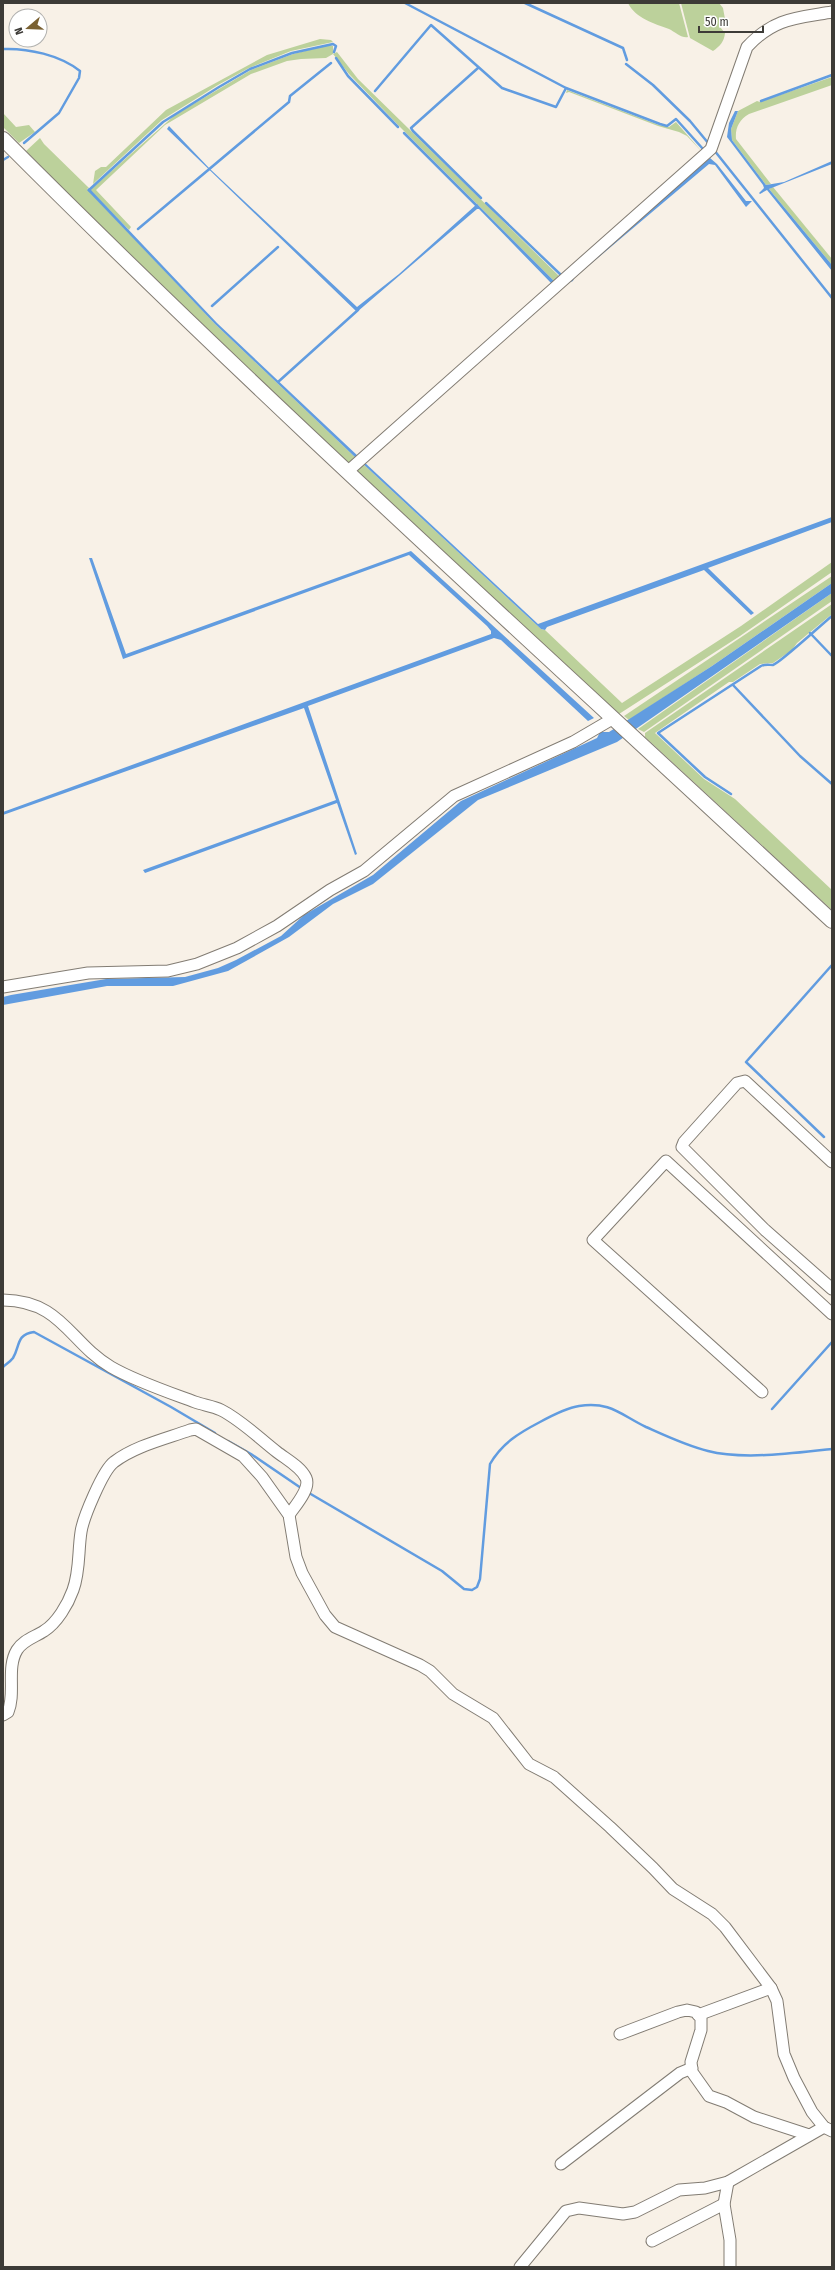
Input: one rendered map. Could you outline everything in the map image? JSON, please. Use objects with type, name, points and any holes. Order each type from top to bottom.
[{"type":"main road","points":[[3,139],[117,254],[347,472],[633,735],[832,921]]},
{"type":"street","points":[[347,472],[711,149],[747,47],[756,37],[776,24],[789,18],[832,12]]},
{"type":"street","points":[[3,986],[88,973],[168,971],[197,964],[237,948],[277,926],[324,894],[364,871],[454,796],[490,778],[573,742],[616,720]]},
{"type":"street","points":[[815,1298],[830,1287],[765,1230],[685,1152],[682,1147],[684,1142],[741,1081],[744,1081],[831,1159]]},
{"type":"street","points":[[762,1392],[593,1240],[666,1161],[832,1314]]},
{"type":"street","points":[[694,1186],[705,1172]]},
{"type":"street","points":[[755,1242],[765,1230]]},
{"type":"street","points":[[3,1300],[24,1303],[49,1312],[60,1320],[89,1351],[107,1365],[196,1402],[220,1410],[262,1441],[300,1471],[307,1479],[307,1487],[288,1515]]},
{"type":"street","points":[[3,1715],[8,1712],[12,1702],[12,1668],[16,1651],[23,1643],[54,1624],[73,1590],[77,1572],[81,1531],[90,1504],[112,1463],[127,1454],[196,1429],[251,1463],[288,1515],[296,1558],[325,1616],[335,1627],[420,1665],[430,1671],[453,1694],[493,1718],[529,1764],[554,1777],[616,1832],[673,1890],[712,1914],[725,1927],[772,1988],[777,2001],[784,2054],[812,2112],[828,2129],[809,2135],[728,2182],[705,2188],[679,2190],[635,2212],[623,2214],[579,2208],[566,2211],[520,2267]]},
{"type":"street","points":[[698,2015],[772,1988]]},
{"type":"street","points":[[620,2034],[678,2012],[687,2010],[698,2015],[701,2018],[701,2030],[691,2062],[700,2086],[709,2096],[726,2102],[754,2117],[809,2135]]},
{"type":"street","points":[[561,2164],[680,2073],[692,2068]]},
{"type":"street","points":[[728,2182],[724,2204],[730,2240],[730,2267]]},
{"type":"street","points":[[652,2242],[724,2204]]},
{"type":"green space","points":[[628,3],[679,3],[688,37],[681,36],[669,29],[646,20],[635,13]]},
{"type":"green space","points":[[681,3],[719,3],[723,8],[725,19],[720,27],[725,33],[724,39],[713,51],[690,38]]},
{"type":"green space","points":[[320,39],[331,40],[333,42],[291,51],[249,68],[218,85],[162,120],[93,184],[95,171],[101,167],[106,167],[166,110],[267,55]]},
{"type":"green space","points":[[329,45],[333,46],[333,54],[326,58],[287,61],[251,74],[165,125],[96,190],[131,227],[129,230],[90,190],[175,115],[251,70],[293,54]]},
{"type":"green space","points":[[337,52],[358,79],[559,276],[554,281],[400,127],[349,74],[333,54]]},
{"type":"green space","points":[[832,77],[832,85],[749,114],[738,125],[736,139],[771,184],[766,185],[732,140],[731,129],[738,111],[757,101],[760,102]]},
{"type":"green space","points":[[567,90],[659,125],[669,127],[676,122],[703,153],[687,136],[679,132],[658,126],[569,92],[566,93]]},
{"type":"green space","points":[[3,113],[16,127],[29,125],[35,132],[19,143],[3,127]]},
{"type":"green space","points":[[40,138],[44,144],[89,188],[87,189],[215,324],[357,459],[349,465],[119,246],[26,151]]},
{"type":"green space","points":[[773,187],[832,259],[832,265],[769,189]]},
{"type":"green space","points":[[361,462],[541,629],[545,630],[622,703],[741,626],[832,562],[832,572],[740,636],[619,714],[356,472]]},
{"type":"green space","points":[[832,576],[832,583],[712,666],[629,720],[624,716]]},
{"type":"green space","points":[[832,593],[832,601],[644,732],[638,729]]},
{"type":"green space","points":[[832,604],[832,614],[797,643],[792,650],[773,663],[760,664],[733,682],[729,682],[655,733],[704,779],[735,799],[832,890],[832,910],[645,737],[645,733]]},
{"type":"water","points":[[735,111],[738,111],[731,129],[732,140],[766,185],[784,182],[832,161],[832,164],[769,189],[832,265],[832,271],[767,190],[760,194],[759,193],[764,188],[763,185],[727,137],[729,123]]},
{"type":"water","points":[[169,126],[210,169],[357,307],[399,274],[477,204],[554,281],[554,283],[551,283],[479,209],[477,209],[357,312],[167,129]]},
{"type":"water","points":[[710,158],[717,164],[746,201],[752,201],[746,207],[715,165],[709,164],[574,278],[573,281],[568,283],[571,277]]},
{"type":"water","points":[[89,188],[217,323],[359,457],[357,459],[215,324],[87,190]]},
{"type":"water","points":[[363,461],[538,624],[832,517],[832,522],[708,568],[754,613],[751,615],[704,570],[547,627],[545,630],[541,629],[361,462]]},
{"type":"water","points":[[411,551],[594,718],[588,721],[501,640],[494,638],[308,706],[357,854],[355,855],[337,803],[145,873],[143,870],[336,800],[304,708],[3,815],[3,812],[491,634],[491,631],[487,626],[409,555],[123,659],[89,558],[92,558],[126,654]]},
{"type":"water","points":[[832,583],[832,593],[617,742],[478,800],[373,884],[333,904],[289,937],[228,971],[173,986],[107,986],[3,1005],[3,997],[11,995],[106,979],[185,977],[218,968],[236,960],[281,936],[304,915],[373,875],[461,801],[597,738],[600,732],[609,732],[712,666]]},
{"type":"waterway","points":[[405,3],[566,88],[667,126],[676,119],[703,149]]},
{"type":"waterway","points":[[525,3],[623,48],[627,60]]},
{"type":"waterway","points":[[375,91],[431,25],[502,88],[556,107],[566,88]]},
{"type":"waterway","points":[[90,191],[89,190],[163,122],[250,69],[292,53],[333,44],[336,46],[334,52]]},
{"type":"waterway","points":[[3,49],[33,51],[63,61],[80,71],[79,78],[59,113],[24,143]]},
{"type":"waterway","points":[[336,58],[348,76],[398,127]]},
{"type":"waterway","points":[[138,229],[289,102],[290,96],[331,63]]},
{"type":"waterway","points":[[626,64],[653,85],[690,121],[709,144]]},
{"type":"waterway","points":[[478,68],[411,128],[481,198]]},
{"type":"waterway","points":[[761,101],[832,75]]},
{"type":"waterway","points":[[404,133],[477,206]]},
{"type":"waterway","points":[[714,150],[832,298]]},
{"type":"waterway","points":[[3,160],[8,157]]},
{"type":"waterway","points":[[486,203],[561,275]]},
{"type":"waterway","points":[[212,306],[278,247]]},
{"type":"waterway","points":[[278,382],[358,310]]},
{"type":"waterway","points":[[731,794],[705,777],[658,733],[761,666],[773,665],[777,663],[832,616]]},
{"type":"waterway","points":[[810,633],[832,656]]},
{"type":"waterway","points":[[733,685],[800,756],[832,784]]},
{"type":"waterway","points":[[824,1137],[746,1062],[832,965]]},
{"type":"waterway","points":[[3,1367],[13,1358],[21,1338],[28,1333],[34,1332],[171,1407],[215,1433]]},
{"type":"waterway","points":[[772,1409],[832,1342]]},
{"type":"waterway","points":[[309,1493],[442,1571],[464,1589],[472,1590],[477,1587],[480,1579],[490,1464],[500,1450],[512,1439],[532,1426],[564,1410],[590,1405],[607,1407],[646,1427],[677,1440],[700,1449],[722,1454],[770,1455],[832,1449]]},
{"type":"waterway","points":[[228,1441],[251,1454],[301,1488]]}]
